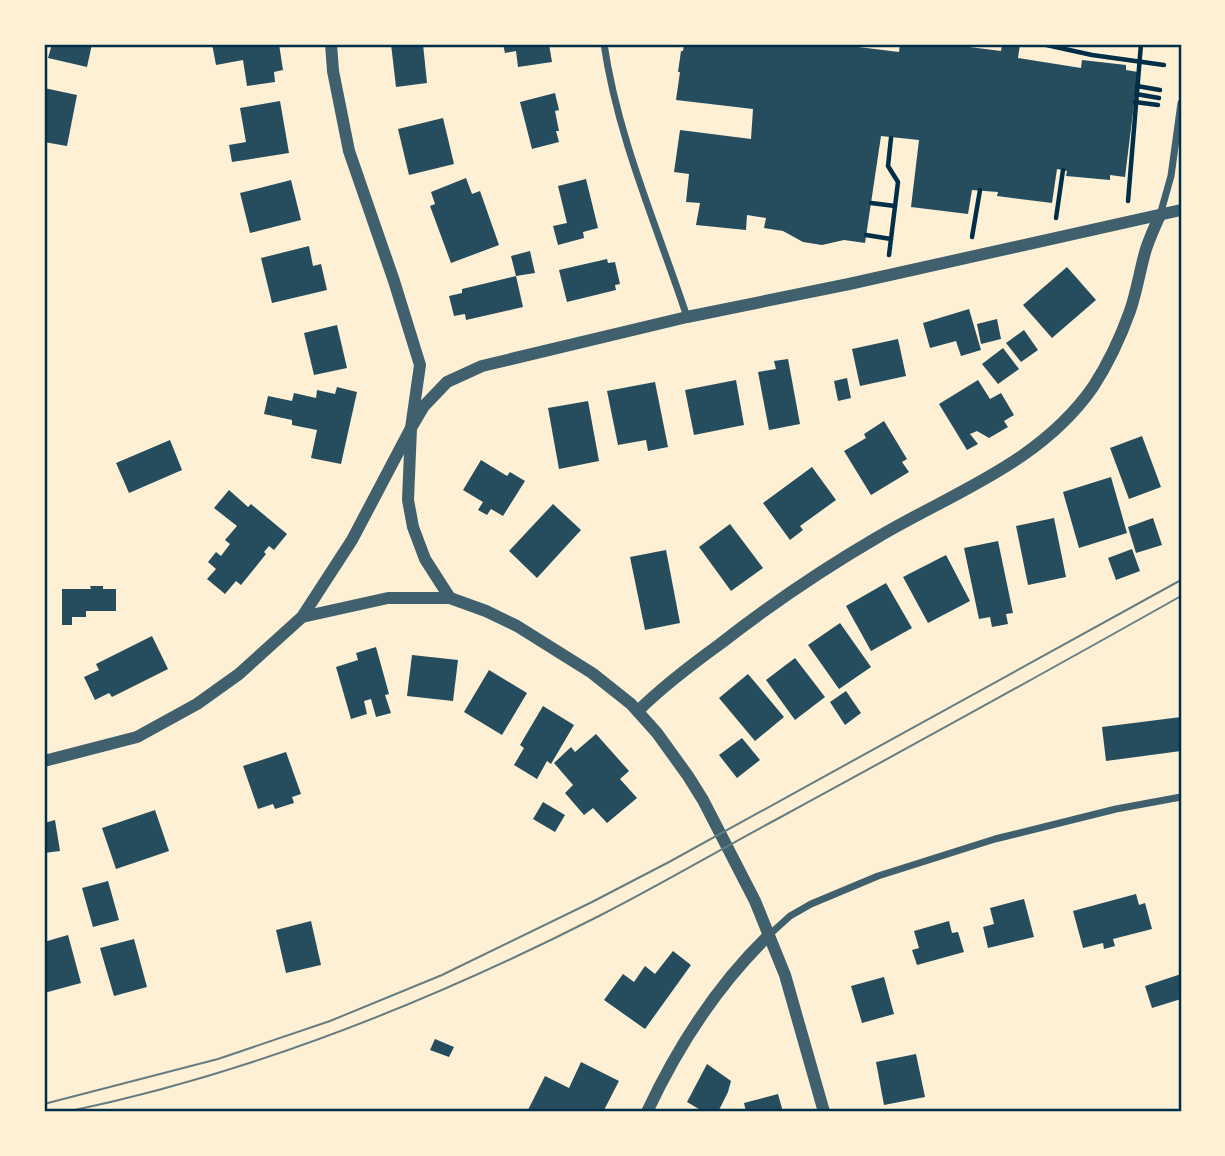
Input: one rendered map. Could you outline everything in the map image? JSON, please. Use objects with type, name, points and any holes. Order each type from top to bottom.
[{"type":"street","points":[[331,44],[349,151],[420,365],[411,428],[408,500],[413,527],[425,559],[450,598]]},
{"type":"street","points":[[604,44],[617,108],[632,162],[688,317]]},
{"type":"street","points":[[638,711],[678,675],[747,623],[840,559],[998,472],[1024,454],[1080,404],[1110,356],[1130,311],[1146,248],[1160,215],[1171,176],[1181,103]]},
{"type":"street","points":[[44,761],[137,737],[197,704],[239,674],[302,617],[352,540],[424,406],[447,382],[465,372],[688,317],[1181,211]]},
{"type":"street","points":[[302,617],[388,598],[450,598],[517,626],[604,681],[638,711],[680,764],[703,800],[740,872],[785,975],[824,1112]]},
{"type":"street","points":[[646,1112],[664,1074],[695,1023],[736,970],[790,916],[811,904],[888,873],[995,839],[1115,809],[1181,797]]},
{"type":"path","points":[[1042,44],[1092,55],[1164,65]]},
{"type":"path","points":[[1128,201],[1141,44]]},
{"type":"path","points":[[1137,86],[1160,90]]},
{"type":"path","points":[[1136,94],[1159,98]]},
{"type":"path","points":[[1135,102],[1158,105]]},
{"type":"path","points":[[889,255],[898,182],[888,166],[891,138]]},
{"type":"path","points":[[1056,218],[1063,170]]},
{"type":"path","points":[[972,237],[980,190]]},
{"type":"path","points":[[871,203],[895,206]]},
{"type":"path","points":[[866,235],[891,239]]},
{"type":"building","points":[[52,44],[92,44],[87,67],[48,58]]},
{"type":"building","points":[[212,44],[279,44],[283,70],[274,72],[275,82],[247,86],[243,60],[216,65]]},
{"type":"building","points":[[391,44],[423,44],[427,83],[396,87]]},
{"type":"building","points":[[503,44],[549,44],[552,62],[518,67],[516,51],[505,53]]},
{"type":"building","points":[[684,44],[834,44],[899,52],[900,44],[946,44],[1001,51],[1002,44],[1020,44],[1018,58],[1081,68],[1082,60],[1126,65],[1126,70],[1138,72],[1125,177],[1110,175],[1110,180],[1066,176],[1067,171],[1057,169],[1052,203],[997,196],[998,192],[972,190],[968,214],[911,207],[919,140],[881,136],[865,243],[844,240],[822,245],[803,242],[783,231],[764,228],[766,218],[747,215],[746,230],[696,225],[700,203],[686,202],[689,174],[674,172],[680,130],[751,139],[753,109],[676,100]]},
{"type":"building","points":[[44,88],[77,95],[67,146],[44,142]]},
{"type":"building","points":[[555,93],[559,110],[555,111],[559,142],[532,149],[520,102]]},
{"type":"building","points":[[280,101],[289,153],[232,162],[229,145],[246,142],[240,108]]},
{"type":"building","points":[[443,118],[454,164],[409,175],[398,129]]},
{"type":"building","points":[[466,178],[472,194],[480,191],[499,245],[451,263],[430,206],[435,204],[431,192]]},
{"type":"building","points":[[586,179],[598,228],[583,232],[584,238],[558,245],[553,226],[567,223],[558,186]]},
{"type":"building","points":[[291,180],[301,220],[250,233],[240,193]]},
{"type":"building","points":[[309,246],[313,266],[321,264],[327,290],[272,303],[261,258]]},
{"type":"building","points":[[530,251],[535,273],[516,276],[511,256]]},
{"type":"building","points":[[607,259],[608,263],[615,262],[620,284],[615,285],[616,290],[567,302],[559,270]]},
{"type":"building","points":[[1067,267],[1096,300],[1052,338],[1023,305]]},
{"type":"building","points":[[516,276],[523,307],[466,320],[465,314],[454,316],[449,296],[462,293],[462,289]]},
{"type":"building","points":[[969,309],[981,350],[961,356],[956,341],[930,348],[923,323]]},
{"type":"building","points":[[997,319],[1001,339],[981,344],[977,324]]},
{"type":"building","points":[[337,325],[347,368],[314,375],[304,333]]},
{"type":"building","points":[[1024,330],[1038,350],[1021,362],[1006,343]]},
{"type":"building","points":[[898,339],[906,376],[860,386],[852,349]]},
{"type":"building","points":[[1003,348],[1019,369],[998,384],[982,364]]},
{"type":"building","points":[[788,359],[800,424],[769,430],[758,372],[776,369],[774,361]]},
{"type":"building","points":[[847,378],[851,398],[838,401],[834,381]]},
{"type":"building","points":[[736,380],[744,425],[694,435],[685,390]]},
{"type":"building","points":[[978,380],[990,399],[1001,393],[1014,415],[1004,421],[1008,427],[989,438],[977,431],[970,434],[978,444],[967,450],[939,404]]},
{"type":"building","points":[[655,382],[668,447],[648,451],[646,440],[618,445],[607,391]]},
{"type":"building","points":[[337,387],[357,392],[341,464],[311,458],[317,430],[292,425],[292,420],[264,414],[268,396],[292,401],[294,393],[316,398],[317,390],[335,394]]},
{"type":"building","points":[[588,401],[599,461],[559,469],[548,408]]},
{"type":"building","points":[[884,421],[907,459],[902,462],[909,472],[871,495],[844,451],[866,438],[864,434]]},
{"type":"building","points":[[1142,436],[1161,487],[1129,499],[1110,448]]},
{"type":"building","points":[[170,440],[182,470],[129,493],[116,463]]},
{"type":"building","points":[[481,460],[507,476],[510,472],[525,481],[503,516],[491,509],[487,515],[478,510],[483,502],[463,490]]},
{"type":"building","points":[[812,467],[836,500],[800,526],[803,530],[790,540],[763,503]]},
{"type":"building","points":[[1111,477],[1127,533],[1079,548],[1063,492]]},
{"type":"building","points":[[229,490],[248,507],[251,504],[287,534],[274,550],[269,546],[264,552],[266,554],[241,585],[236,581],[225,594],[207,579],[216,569],[208,562],[216,552],[221,556],[230,544],[225,540],[237,526],[214,508]]},
{"type":"building","points":[[553,504],[581,530],[537,578],[509,551]]},
{"type":"building","points":[[1054,518],[1066,577],[1028,585],[1016,526]]},
{"type":"building","points":[[1153,518],[1162,545],[1136,553],[1128,527]]},
{"type":"building","points":[[730,524],[763,568],[731,591],[699,547]]},
{"type":"building","points":[[998,541],[1013,613],[1006,614],[1008,624],[992,627],[990,617],[979,619],[964,548]]},
{"type":"building","points":[[1132,549],[1140,571],[1116,580],[1108,558]]},
{"type":"building","points":[[666,550],[680,623],[645,630],[630,557]]},
{"type":"building","points":[[946,555],[970,601],[928,623],[903,577]]},
{"type":"building","points":[[886,583],[912,628],[871,651],[846,606]]},
{"type":"building","points":[[90,586],[116,589],[116,611],[86,611],[86,617],[72,617],[72,625],[62,625],[62,589],[91,589]]},
{"type":"building","points":[[840,623],[871,667],[839,689],[808,645]]},
{"type":"building","points":[[152,636],[168,669],[112,697],[109,693],[95,700],[84,677],[99,670],[96,664]]},
{"type":"building","points":[[376,647],[389,694],[385,695],[391,713],[376,717],[371,699],[364,701],[367,714],[351,719],[336,667],[358,660],[356,653]]},
{"type":"building","points":[[412,655],[458,660],[453,701],[407,696]]},
{"type":"building","points":[[795,658],[825,697],[795,720],[766,680]]},
{"type":"building","points":[[489,670],[527,693],[502,735],[464,712]]},
{"type":"building","points":[[748,674],[784,717],[755,741],[719,698]]},
{"type":"building","points":[[846,691],[861,713],[845,725],[830,702]]},
{"type":"building","points":[[543,706],[574,725],[551,764],[547,761],[537,779],[514,765],[524,748],[520,745]]},
{"type":"building","points":[[1181,717],[1181,751],[1106,761],[1102,727]]},
{"type":"building","points":[[596,734],[629,771],[620,779],[637,798],[607,823],[593,808],[584,815],[565,793],[573,785],[554,763],[571,747],[575,752]]},
{"type":"building","points":[[742,738],[760,760],[737,778],[719,755]]},
{"type":"building","points":[[286,752],[301,794],[292,797],[294,803],[275,809],[273,804],[258,809],[243,766]]},
{"type":"building","points":[[543,802],[565,815],[555,832],[533,819]]},
{"type":"building","points":[[155,810],[169,851],[116,869],[102,828]]},
{"type":"building","points":[[55,820],[60,851],[44,853],[44,823]]},
{"type":"building","points":[[108,881],[119,920],[93,927],[82,888]]},
{"type":"building","points":[[1136,894],[1139,905],[1145,903],[1152,929],[1113,939],[1115,946],[1104,949],[1103,943],[1083,948],[1073,911]]},
{"type":"building","points":[[1024,899],[1034,937],[988,948],[983,927],[994,924],[990,908]]},
{"type":"building","points":[[311,921],[321,965],[286,973],[276,930]]},
{"type":"building","points":[[949,921],[952,933],[958,932],[964,952],[917,965],[912,950],[919,948],[914,931]]},
{"type":"building","points":[[68,935],[81,983],[44,993],[44,942]]},
{"type":"building","points":[[134,939],[147,987],[114,996],[100,948]]},
{"type":"building","points":[[673,951],[691,965],[645,1029],[604,1000],[623,974],[634,982],[645,966],[655,974]]},
{"type":"building","points":[[1181,974],[1181,999],[1152,1008],[1145,986]]},
{"type":"building","points":[[884,977],[894,1014],[862,1023],[851,986]]},
{"type":"building","points":[[435,1039],[454,1047],[449,1057],[430,1050]]},
{"type":"building","points":[[916,1054],[925,1097],[884,1105],[876,1062]]},
{"type":"building","points":[[581,1062],[619,1081],[603,1112],[527,1112],[545,1076],[569,1088]]},
{"type":"building","points":[[707,1064],[731,1081],[718,1112],[704,1112],[687,1102]]},
{"type":"building","points":[[778,1094],[783,1112],[746,1112],[744,1103]]},
{"type":"tram line","points":[[44,1104],[218,1059],[330,1021],[442,975],[669,862],[1181,580]]},
{"type":"tram line","points":[[65,1112],[134,1096],[271,1056],[405,1006],[535,948],[644,892],[1181,596]]}]
